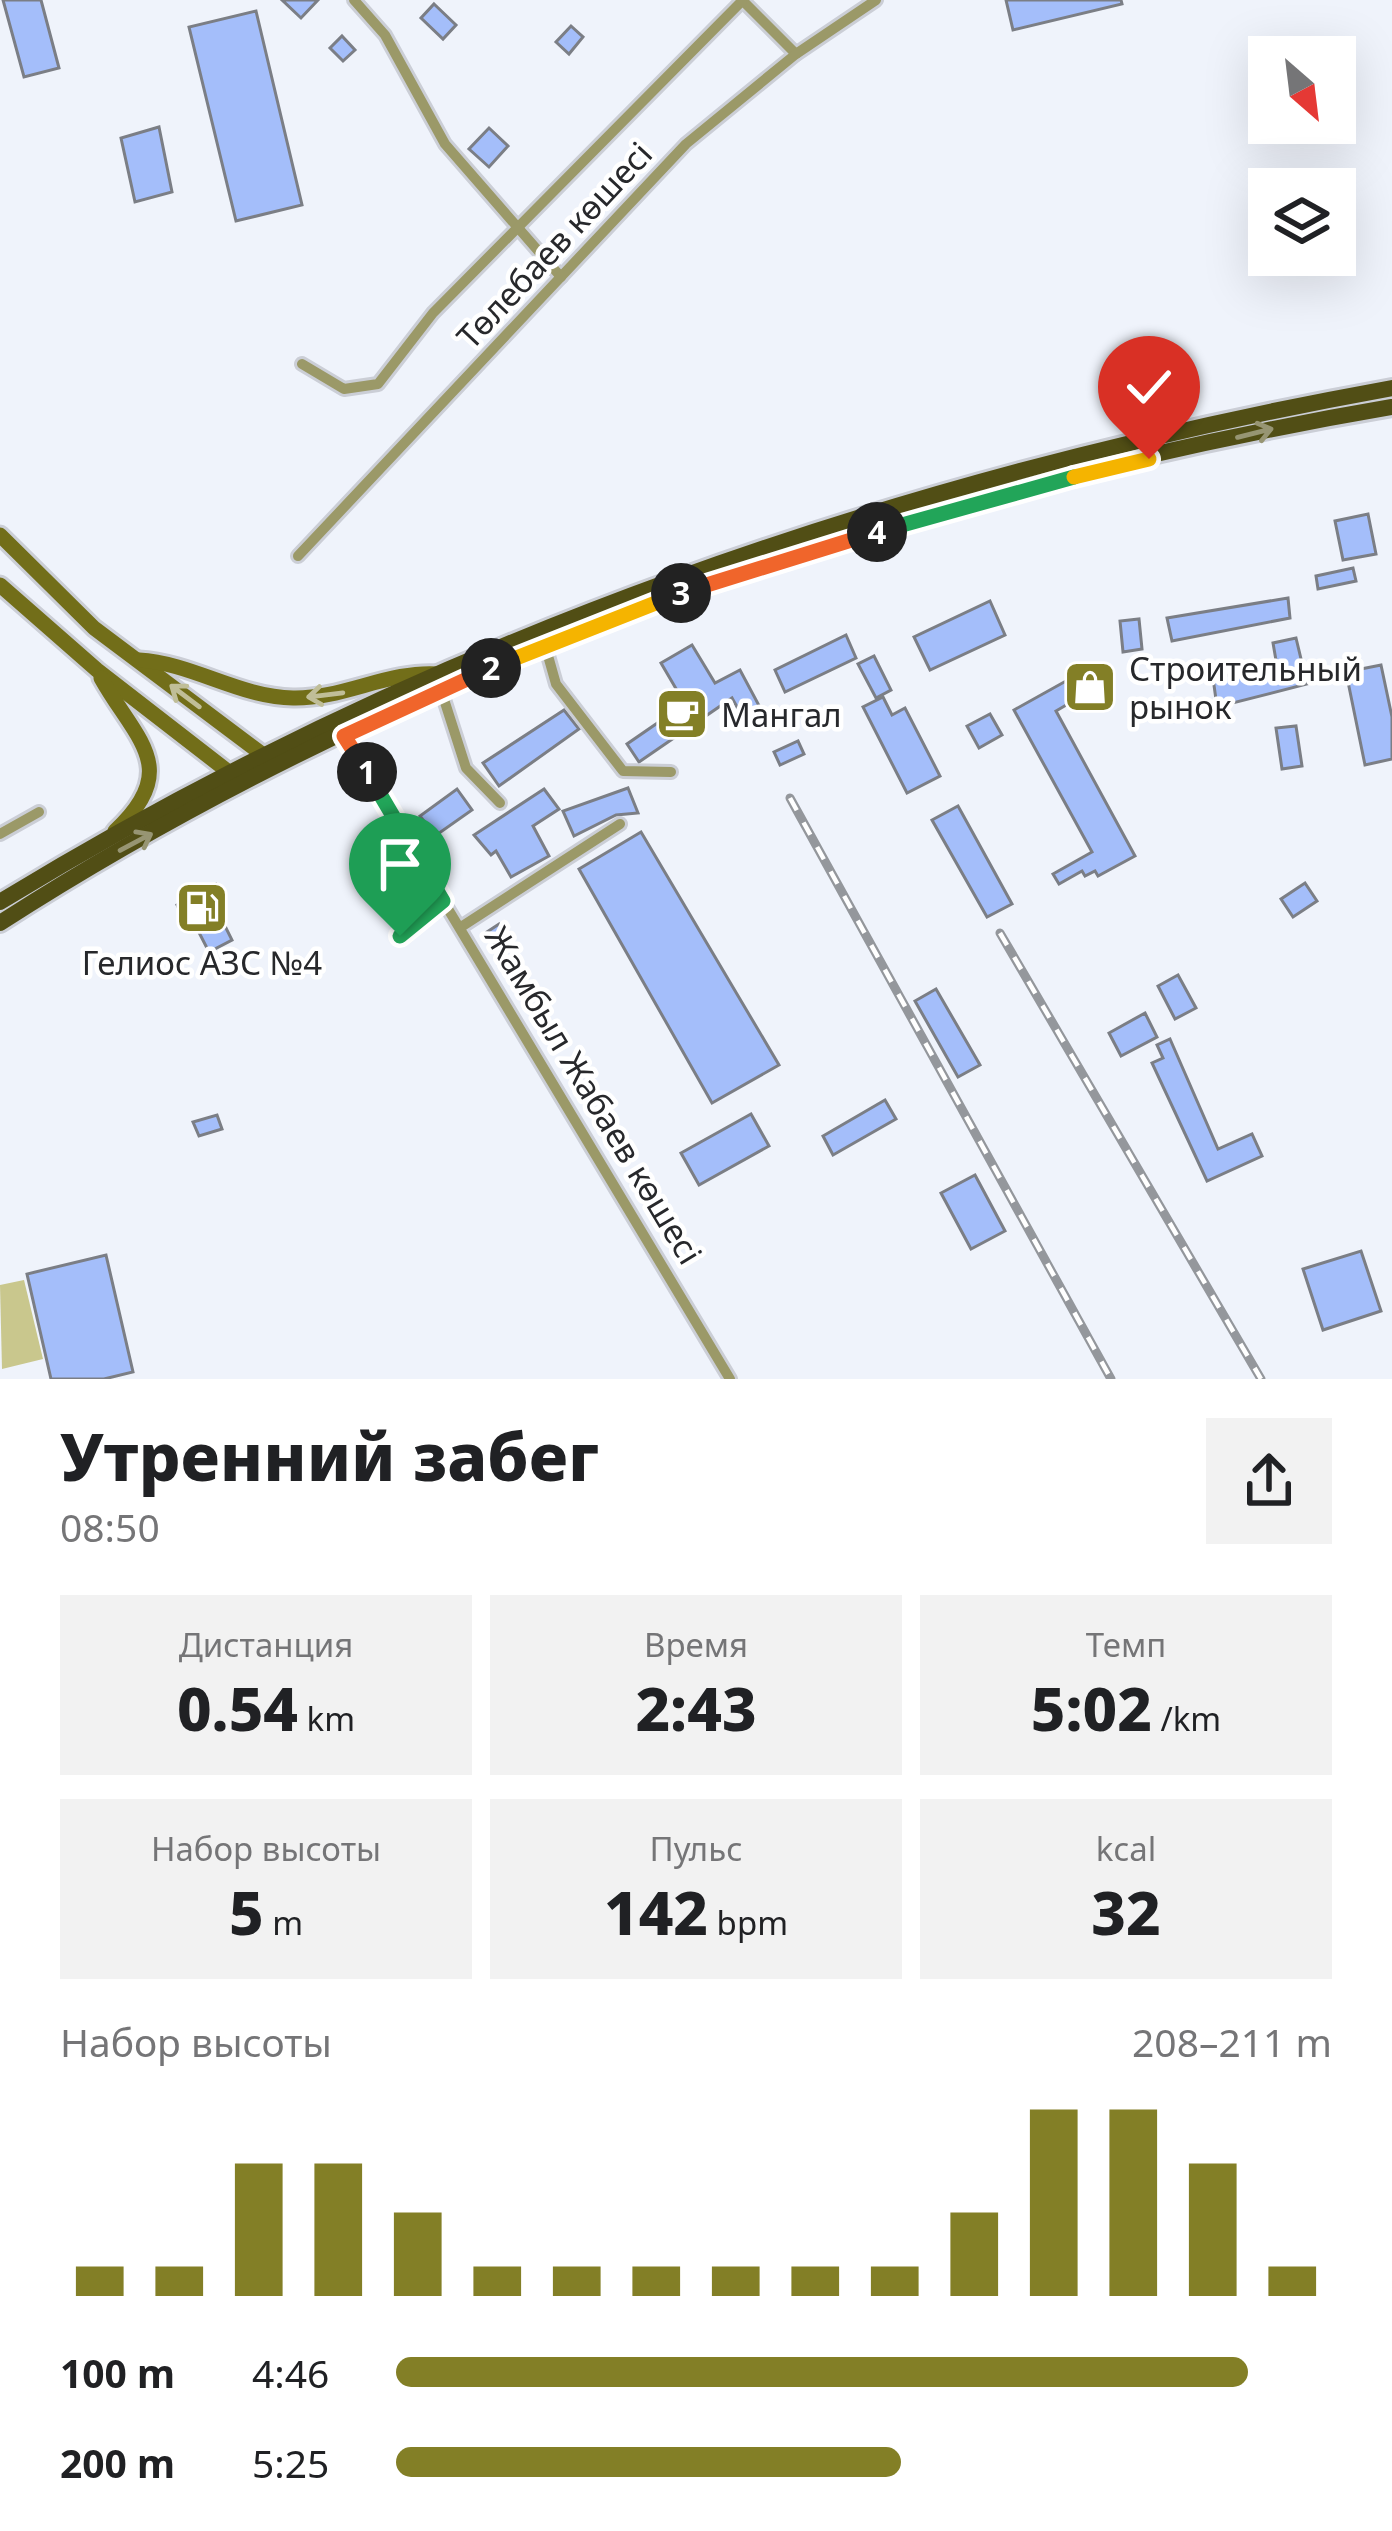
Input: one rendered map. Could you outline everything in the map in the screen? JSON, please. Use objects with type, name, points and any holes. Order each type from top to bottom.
[{"type":"main road","points":[[0,923],[84,871],[440,682],[655,584],[1017,470],[1263,411],[1392,388]]},
{"type":"main road","points":[[0,902],[112,833],[334,718],[689,591],[1019,491],[1279,428],[1392,407]]},
{"type":"main road","points":[[0,535],[94,628],[262,754],[269,773]]},
{"type":"main road","points":[[0,585],[97,670],[245,785]]},
{"type":"main road","points":[[137,660],[289,698],[361,690],[412,672],[440,682]]},
{"type":"main road","points":[[97,670],[139,732],[151,768],[143,802],[112,833]]},
{"type":"street","points":[[354,0],[385,35],[446,144],[521,224],[561,277]]},
{"type":"street","points":[[302,364],[344,389],[378,384],[433,314],[742,0],[796,54]]},
{"type":"street","name":"Төлебаев көшесі","points":[[298,556],[686,144],[796,54],[877,0]]},
{"type":"street","points":[[545,645],[556,684],[623,771],[671,772]]},
{"type":"street","points":[[440,682],[466,768],[500,802]]},
{"type":"street","name":"Жамбыл Жабаев көшесі","points":[[334,718],[730,1379]]},
{"type":"street","points":[[0,834],[39,812]]},
{"type":"street","points":[[461,927],[620,824]]},
{"type":"street","points":[[400,936],[443,901]]},
{"type":"shaded area","points":[[24,1280],[43,1359],[2,1369],[0,1285]]},
{"type":"building","points":[[3,0],[41,0],[59,68],[24,77]]},
{"type":"building","points":[[282,0],[318,0],[301,18]]},
{"type":"building","points":[[1006,0],[1121,0],[1122,4],[1013,30]]},
{"type":"building","points":[[434,4],[456,25],[443,39],[421,18]]},
{"type":"building","points":[[256,11],[302,205],[236,221],[189,27]]},
{"type":"building","points":[[571,26],[583,37],[569,54],[556,42]]},
{"type":"building","points":[[342,36],[355,50],[343,61],[330,48]]},
{"type":"building","points":[[159,127],[172,192],[135,202],[121,138]]},
{"type":"building","points":[[489,128],[508,146],[489,167],[469,149]]},
{"type":"building","points":[[1368,514],[1376,554],[1343,560],[1335,521]]},
{"type":"building","points":[[1353,568],[1356,581],[1318,589],[1316,576]]},
{"type":"building","points":[[1288,598],[1290,618],[1172,641],[1167,618]]},
{"type":"building","points":[[990,601],[1005,635],[930,670],[914,637]]},
{"type":"building","points":[[1139,619],[1142,649],[1123,652],[1120,621]]},
{"type":"building","points":[[846,635],[856,658],[785,692],[775,670]]},
{"type":"building","points":[[1296,638],[1307,684],[1217,707],[1213,678],[1277,666],[1273,643]]},
{"type":"building","points":[[692,645],[715,683],[740,670],[763,713],[746,723],[732,698],[639,762],[627,744],[685,704],[661,663]]},
{"type":"building","points":[[874,656],[891,690],[876,698],[858,664]]},
{"type":"building","points":[[1381,665],[1392,717],[1392,759],[1365,765],[1346,672]]},
{"type":"building","points":[[1075,676],[1085,694],[1056,711],[1135,856],[1098,876],[1095,871],[1085,876],[1082,871],[1059,884],[1053,874],[1092,852],[1014,710]]},
{"type":"building","points":[[883,697],[892,715],[905,708],[940,776],[907,793],[863,707]]},
{"type":"building","points":[[564,710],[579,729],[499,786],[483,763]]},
{"type":"building","points":[[990,714],[1002,735],[979,748],[967,726]]},
{"type":"building","points":[[1296,726],[1302,766],[1282,769],[1276,728]]},
{"type":"building","points":[[798,741],[804,754],[780,765],[774,752]]},
{"type":"building","points":[[628,788],[638,813],[616,815],[574,836],[563,811]]},
{"type":"building","points":[[457,789],[472,810],[435,836],[420,816]]},
{"type":"building","points":[[544,789],[559,809],[533,826],[549,856],[511,877],[496,851],[491,855],[474,835]]},
{"type":"building","points":[[958,806],[1012,904],[987,917],[932,820]]},
{"type":"building","points":[[641,832],[779,1065],[712,1103],[579,869]]},
{"type":"building","points":[[1305,883],[1317,901],[1293,917],[1281,899]]},
{"type":"building","points":[[216,884],[222,898],[213,902],[232,940],[209,952],[189,913],[182,916],[177,905]]},
{"type":"building","points":[[499,924],[513,945],[501,953],[487,932]]},
{"type":"building","points":[[1178,975],[1196,1008],[1175,1019],[1158,986]]},
{"type":"building","points":[[936,989],[980,1065],[958,1077],[915,1001]]},
{"type":"building","points":[[1145,1013],[1157,1037],[1121,1056],[1109,1033]]},
{"type":"building","points":[[1170,1039],[1218,1149],[1252,1134],[1262,1156],[1207,1181],[1152,1063],[1163,1058],[1157,1045]]},
{"type":"building","points":[[885,1100],[896,1119],[833,1155],[823,1136]]},
{"type":"building","points":[[751,1114],[769,1146],[699,1185],[681,1153]]},
{"type":"building","points":[[217,1115],[222,1129],[199,1136],[193,1122]]},
{"type":"building","points":[[975,1175],[1005,1231],[971,1249],[941,1193]]},
{"type":"building","points":[[1361,1251],[1381,1311],[1323,1330],[1303,1269]]},
{"type":"building","points":[[106,1255],[133,1372],[104,1379],[51,1379],[27,1274]]},
{"type":"railway","points":[[790,798],[1111,1379]]},
{"type":"railway","points":[[1000,933],[1261,1379]]},
{"type":"place","name":"Строительный рынок","points":[[1090,687]]},
{"type":"place","name":"Мангал","points":[[682,714]]},
{"type":"place","name":"Гелиос АЗС №4","points":[[202,908]]},
{"type":"route","points":[[400,936],[443,901],[344,736],[545,645],[670,597],[942,513],[1149,459]]}]
